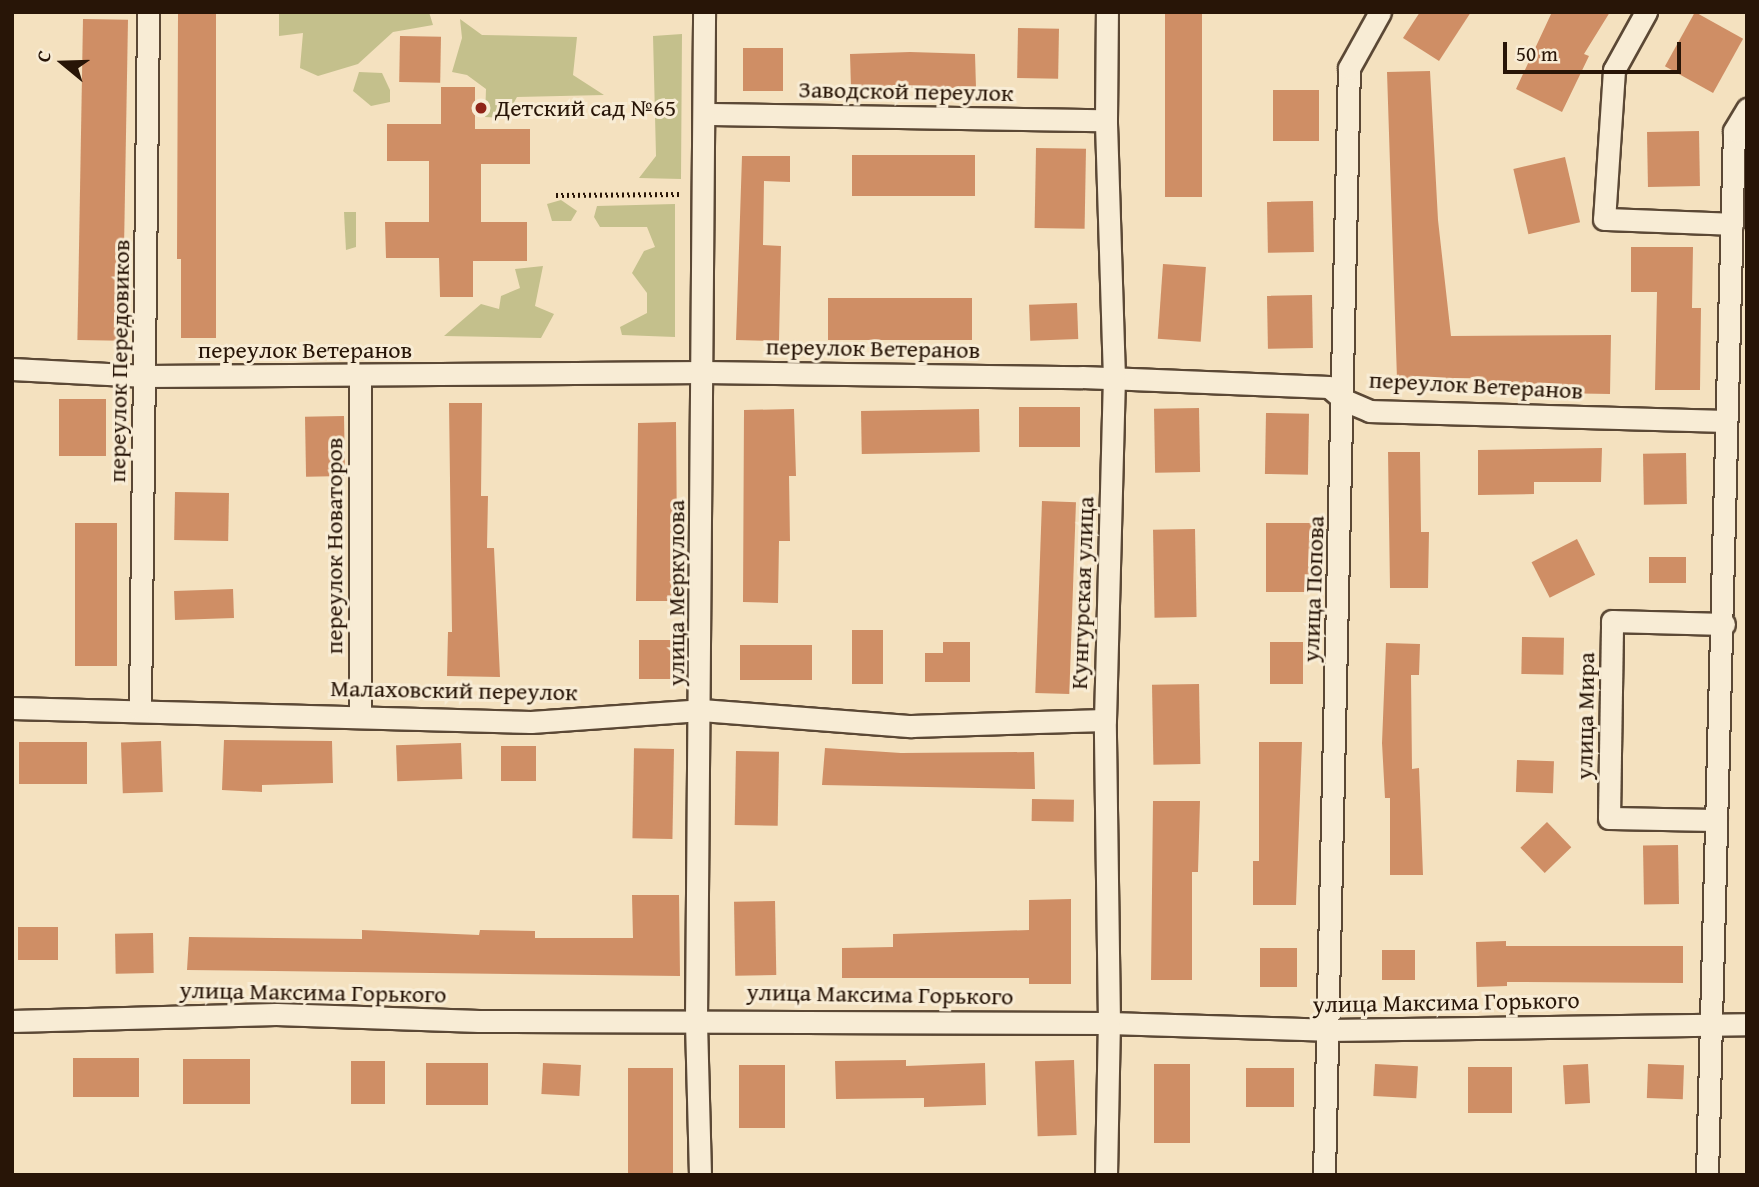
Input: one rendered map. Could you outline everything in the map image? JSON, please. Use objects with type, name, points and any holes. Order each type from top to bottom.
[{"type":"street","name":"переулок Передовиков","points":[[140,710],[146,376],[148,12]]},
{"type":"street","name":"улица Меркулова","points":[[700,1175],[696,1018],[704,372],[704,12]]},
{"type":"street","name":"Кунгурская улица","points":[[1106,1175],[1109,1023],[1105,720],[1114,378],[1106,120],[1107,12]]},
{"type":"street","name":"улица Попова","points":[[1324,1175],[1344,400],[1349,68],[1380,12]]},
{"type":"street","points":[[1646,12],[1614,70],[1604,219],[1732,225]]},
{"type":"street","points":[[1707,1175],[1709,1025],[1724,624],[1726,421],[1734,131],[1747,109]]},
{"type":"street","name":"Заводской переулок","points":[[706,114],[1106,120]]},
{"type":"street","name":"переулок Ветеранов","points":[[12,369],[146,376],[704,372],[1114,378],[1329,387],[1344,400],[1370,411],[1726,421]]},
{"type":"street","name":"переулок Новаторов","points":[[360,376],[360,716]]},
{"type":"street","name":"улица Мира","points":[[1716,820],[1609,818],[1612,621],[1724,624]]},
{"type":"street","name":"Малаховский переулок","points":[[12,708],[531,722],[701,710],[911,726],[1105,720]]},
{"type":"street","name":"улица Максима Горького","points":[[12,1021],[275,1014],[479,1021],[696,1018],[1109,1023],[1327,1030],[1747,1024]]},
{"type":"path","points":[[556,195],[705,194]]},
{"type":"shaded area","points":[[279,12],[429,12],[433,25],[393,32],[358,64],[318,76],[300,68],[303,33],[279,36]]},
{"type":"shaded area","points":[[460,19],[482,35],[577,37],[573,75],[604,95],[517,97],[505,118],[485,117],[486,89],[467,75],[452,72],[462,38]]},
{"type":"shaded area","points":[[682,34],[681,179],[639,178],[656,156],[653,36]]},
{"type":"shaded area","points":[[359,72],[382,73],[390,90],[390,102],[371,106],[353,91]]},
{"type":"shaded area","points":[[561,200],[577,211],[571,221],[552,221],[547,204]]},
{"type":"shaded area","points":[[675,204],[675,337],[622,335],[620,327],[647,313],[647,293],[632,273],[644,251],[655,247],[647,227],[600,227],[594,217],[597,206]]},
{"type":"shaded area","points":[[344,212],[356,212],[356,247],[346,250]]},
{"type":"shaded area","points":[[543,266],[535,306],[554,314],[541,338],[444,336],[481,304],[499,309],[501,296],[520,288],[515,269]]},
{"type":"building","points":[[178,12],[216,12],[216,338],[181,338],[181,259],[177,259]]},
{"type":"building","points":[[1165,12],[1202,12],[1202,197],[1165,197]]},
{"type":"building","points":[[1420,12],[1471,12],[1439,61],[1403,38]]},
{"type":"building","points":[[1552,12],[1610,12],[1584,54],[1589,56],[1562,112],[1516,89]]},
{"type":"building","points":[[1695,12],[1743,39],[1713,93],[1665,66]]},
{"type":"building","points":[[83,19],[128,20],[122,341],[77,340]]},
{"type":"building","points":[[1018,28],[1059,29],[1058,79],[1017,78]]},
{"type":"building","points":[[400,36],[441,37],[440,83],[399,82]]},
{"type":"building","points":[[743,48],[783,48],[783,91],[743,91]]},
{"type":"building","points":[[850,54],[975,54],[976,88],[851,88]]},
{"type":"building","points":[[1430,71],[1438,220],[1451,336],[1611,335],[1610,394],[1552,393],[1552,384],[1484,383],[1484,378],[1397,379],[1387,72]]},
{"type":"building","points":[[441,87],[475,87],[475,129],[530,129],[530,164],[481,164],[481,222],[527,222],[527,261],[473,261],[473,297],[440,297],[439,258],[386,258],[385,222],[429,222],[429,161],[387,161],[387,124],[441,124]]},
{"type":"building","points":[[1273,90],[1319,90],[1319,141],[1273,141]]},
{"type":"building","points":[[1699,131],[1700,186],[1648,187],[1647,132]]},
{"type":"building","points":[[1036,148],[1086,149],[1085,229],[1035,228]]},
{"type":"building","points":[[852,155],[975,155],[975,196],[852,196]]},
{"type":"building","points":[[742,156],[790,156],[790,182],[764,181],[763,245],[781,246],[779,341],[736,340]]},
{"type":"building","points":[[1565,157],[1580,222],[1528,234],[1513,169]]},
{"type":"building","points":[[1313,201],[1314,252],[1268,253],[1267,202]]},
{"type":"building","points":[[1631,247],[1693,247],[1692,308],[1701,308],[1700,390],[1655,390],[1657,292],[1631,292]]},
{"type":"building","points":[[1163,264],[1206,267],[1201,342],[1158,339]]},
{"type":"building","points":[[1312,295],[1313,348],[1268,349],[1267,296]]},
{"type":"building","points":[[828,298],[972,298],[972,340],[828,340]]},
{"type":"building","points":[[1077,303],[1078,339],[1030,341],[1029,305]]},
{"type":"building","points":[[59,399],[106,399],[106,456],[59,456]]},
{"type":"building","points":[[449,403],[482,403],[481,496],[488,496],[487,548],[494,548],[500,677],[447,676],[448,632],[452,632]]},
{"type":"building","points":[[1019,407],[1080,407],[1080,447],[1019,447]]},
{"type":"building","points":[[1199,408],[1200,472],[1155,473],[1154,409]]},
{"type":"building","points":[[794,409],[796,476],[789,476],[790,541],[779,541],[778,603],[743,602],[744,410]]},
{"type":"building","points":[[979,409],[980,452],[862,454],[861,411]]},
{"type":"building","points":[[1266,413],[1309,414],[1308,475],[1265,474]]},
{"type":"building","points":[[344,416],[345,476],[306,477],[305,417]]},
{"type":"building","points":[[676,422],[677,543],[672,543],[672,601],[636,601],[638,423]]},
{"type":"building","points":[[1602,448],[1601,482],[1534,482],[1534,494],[1478,495],[1478,450]]},
{"type":"building","points":[[1388,452],[1420,452],[1421,532],[1429,532],[1428,588],[1390,588]]},
{"type":"building","points":[[1686,453],[1687,504],[1644,505],[1643,454]]},
{"type":"building","points":[[175,492],[229,493],[228,541],[174,540]]},
{"type":"building","points":[[1042,501],[1076,502],[1069,694],[1035,693]]},
{"type":"building","points":[[75,523],[117,523],[117,666],[75,666]]},
{"type":"building","points":[[1266,523],[1313,523],[1313,592],[1266,592]]},
{"type":"building","points":[[1195,529],[1197,617],[1155,618],[1153,530]]},
{"type":"building","points":[[1577,539],[1595,575],[1550,598],[1532,562]]},
{"type":"building","points":[[1649,557],[1686,557],[1686,583],[1649,583]]},
{"type":"building","points":[[233,589],[234,618],[175,620],[174,591]]},
{"type":"building","points":[[852,630],[883,630],[883,684],[852,684]]},
{"type":"building","points":[[1522,637],[1564,638],[1563,675],[1521,674]]},
{"type":"building","points":[[639,640],[678,640],[678,679],[639,679]]},
{"type":"building","points":[[943,642],[970,642],[970,682],[925,682],[925,653],[943,653]]},
{"type":"building","points":[[1270,642],[1303,642],[1303,684],[1270,684]]},
{"type":"building","points":[[1386,643],[1420,644],[1419,675],[1411,675],[1412,769],[1419,768],[1423,875],[1390,875],[1390,798],[1385,798],[1382,743]]},
{"type":"building","points":[[740,645],[812,645],[812,680],[740,680]]},
{"type":"building","points":[[1199,684],[1200,764],[1153,765],[1152,685]]},
{"type":"building","points":[[224,740],[332,741],[333,783],[262,785],[262,792],[222,790]]},
{"type":"building","points":[[161,741],[163,792],[123,793],[121,742]]},
{"type":"building","points":[[19,742],[87,742],[87,784],[19,784]]},
{"type":"building","points":[[1259,742],[1302,742],[1296,905],[1253,905],[1253,861],[1259,861]]},
{"type":"building","points":[[461,743],[462,779],[397,781],[396,745]]},
{"type":"building","points":[[501,746],[536,746],[536,781],[501,781]]},
{"type":"building","points":[[634,748],[674,749],[672,839],[632,838]]},
{"type":"building","points":[[825,748],[901,753],[1034,752],[1035,789],[822,785]]},
{"type":"building","points":[[736,751],[779,752],[778,826],[735,825]]},
{"type":"building","points":[[1517,760],[1554,761],[1553,793],[1516,792]]},
{"type":"building","points":[[1032,799],[1074,800],[1074,822],[1032,821]]},
{"type":"building","points":[[1153,801],[1200,801],[1198,872],[1192,872],[1192,980],[1151,980]]},
{"type":"building","points":[[1547,822],[1571,847],[1545,873],[1520,848]]},
{"type":"building","points":[[1678,845],[1679,904],[1644,905],[1643,846]]},
{"type":"building","points":[[632,895],[679,895],[680,976],[187,970],[189,937],[362,939],[362,930],[479,935],[480,930],[535,931],[535,938],[633,938]]},
{"type":"building","points":[[1071,899],[1071,984],[1029,984],[1029,978],[842,978],[842,948],[893,947],[893,934],[1029,930],[1029,900]]},
{"type":"building","points":[[775,901],[776,975],[735,976],[734,902]]},
{"type":"building","points":[[18,927],[58,927],[58,960],[18,960]]},
{"type":"building","points":[[153,933],[154,973],[116,974],[115,934]]},
{"type":"building","points":[[1506,941],[1506,946],[1683,946],[1683,983],[1507,982],[1507,986],[1477,987],[1476,942]]},
{"type":"building","points":[[1260,948],[1297,948],[1297,987],[1260,987]]},
{"type":"building","points":[[1382,950],[1415,950],[1415,980],[1382,980]]},
{"type":"building","points":[[73,1058],[139,1058],[139,1097],[73,1097]]},
{"type":"building","points":[[183,1059],[250,1059],[250,1104],[183,1104]]},
{"type":"building","points":[[906,1060],[906,1066],[985,1063],[986,1105],[924,1107],[924,1098],[836,1099],[835,1061]]},
{"type":"building","points":[[1074,1060],[1077,1135],[1038,1136],[1035,1061]]},
{"type":"building","points":[[351,1061],[385,1061],[385,1104],[351,1104]]},
{"type":"building","points":[[426,1063],[488,1063],[488,1105],[426,1105]]},
{"type":"building","points":[[543,1063],[581,1065],[579,1096],[541,1094]]},
{"type":"building","points":[[1154,1064],[1190,1064],[1190,1143],[1154,1143]]},
{"type":"building","points":[[1375,1064],[1418,1066],[1416,1098],[1373,1096]]},
{"type":"building","points":[[1588,1064],[1590,1103],[1565,1104],[1563,1065]]},
{"type":"building","points":[[1648,1064],[1684,1065],[1683,1099],[1647,1098]]},
{"type":"building","points":[[739,1065],[785,1065],[785,1128],[739,1128]]},
{"type":"building","points":[[1468,1067],[1512,1067],[1512,1113],[1468,1113]]},
{"type":"building","points":[[628,1068],[673,1068],[673,1175],[628,1175]]},
{"type":"building","points":[[1246,1068],[1294,1068],[1294,1107],[1246,1107]]},
{"type":"place","name":"Детский сад №65","points":[[481,108]]}]
